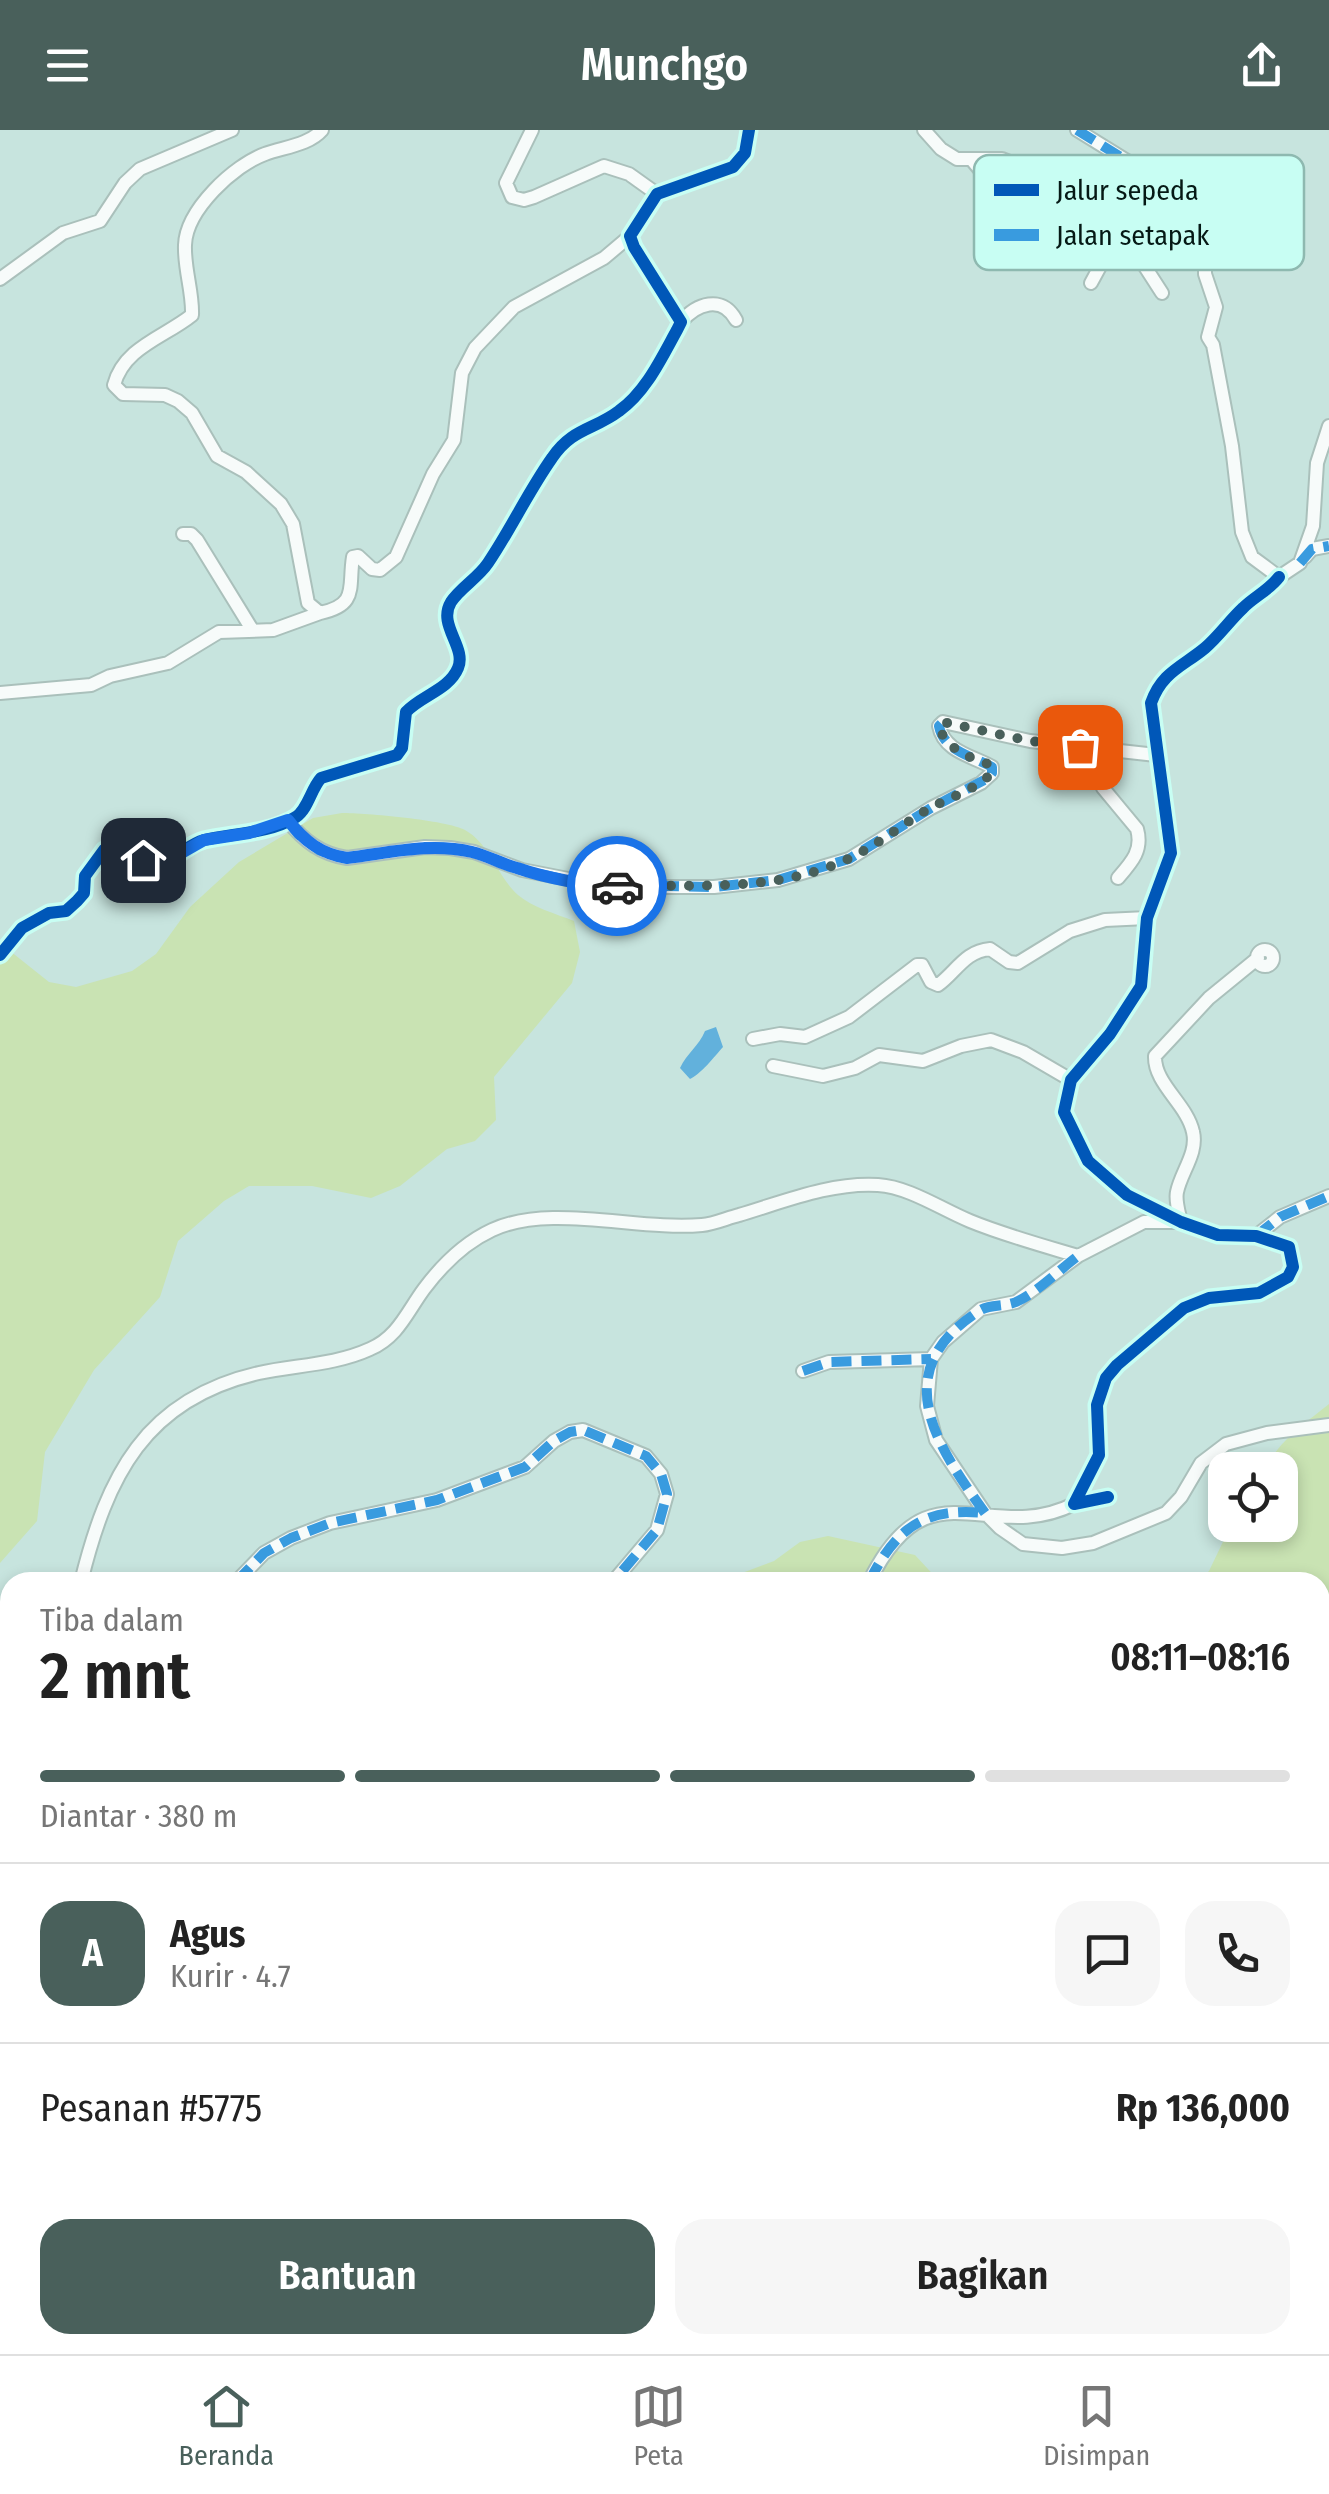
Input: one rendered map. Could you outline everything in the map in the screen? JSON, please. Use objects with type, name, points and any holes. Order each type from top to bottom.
[{"type":"street","points":[[0,278],[62,234],[100,221],[125,183],[140,169],[232,130]]},
{"type":"street","points":[[320,613],[308,603],[293,524],[281,504],[246,472],[218,456],[192,413],[178,401],[164,395],[123,394],[114,385],[144,344],[192,316],[185,239],[194,214],[234,171],[254,158],[314,138],[322,130]]},
{"type":"street","points":[[532,130],[506,184],[519,200],[604,166],[629,174],[657,194]]},
{"type":"street","points":[[0,694],[91,684],[168,663],[219,632],[286,627],[340,607],[351,592],[352,558],[358,556],[372,569],[380,570],[396,556],[433,474],[454,440],[462,373],[480,341],[526,298],[604,258],[630,236],[657,194],[734,167],[745,153],[750,130]]},
{"type":"street","points":[[924,130],[950,156],[974,163]]},
{"type":"street","points":[[1077,130],[1117,155]]},
{"type":"street","points":[[630,236],[680,322]]},
{"type":"street","points":[[1090,283],[1097,270]]},
{"type":"street","points":[[1147,270],[1162,292]]},
{"type":"street","points":[[1205,270],[1216,307],[1208,337],[1213,344],[1232,446],[1242,532],[1252,557],[1279,577]]},
{"type":"street","points":[[0,933],[22,928],[49,913],[66,911],[84,893],[92,864],[111,846],[143,860],[169,860],[204,840],[249,833],[288,820],[302,811],[321,778],[397,755],[402,748],[406,712],[447,682],[458,668],[460,660],[447,620],[452,600],[485,568],[560,447],[577,431],[625,406],[649,378],[680,322],[691,310],[716,304],[731,311],[736,320]]},
{"type":"street","points":[[1300,562],[1314,526],[1318,462],[1329,426]]},
{"type":"street","points":[[183,534],[198,540],[253,631]]},
{"type":"street","points":[[1074,1504],[1099,1455],[1097,1405],[1106,1378],[1116,1365],[1184,1308],[1209,1298],[1260,1292],[1288,1277],[1293,1267],[1289,1247],[1256,1236],[1218,1234],[1181,1222],[1127,1195],[1088,1161],[1064,1112],[1072,1080],[1110,1034],[1141,986],[1147,918],[1171,853],[1151,702],[1157,686],[1174,667],[1204,649],[1248,603],[1268,592],[1312,548],[1329,546]]},
{"type":"street","points":[[288,820],[298,834],[319,850],[347,858],[425,847],[450,848],[584,884],[714,887],[778,880],[849,860],[931,808],[981,783],[992,773],[992,767],[952,748],[941,735],[943,722],[1030,741],[1156,755]]},
{"type":"street","points":[[1090,747],[1102,788],[1137,828],[1140,837],[1138,851],[1118,878]]},
{"type":"street","points":[[753,1038],[780,1034],[805,1038],[849,1017],[917,965],[922,965],[931,982],[938,985],[964,959],[980,950],[990,948],[1009,962],[1018,963],[1060,936],[1084,926],[1105,920],[1147,918]]},
{"type":"street","points":[[0,955],[22,928]]},
{"type":"street","points":[[1181,1222],[1176,1195],[1191,1156],[1193,1131],[1176,1097],[1158,1074],[1155,1056],[1209,998],[1258,958]]},
{"type":"street","points":[[773,1066],[824,1076],[855,1068],[878,1055],[923,1061],[991,1040],[1023,1052],[1072,1080]]},
{"type":"street","points":[[83,1572],[90,1542],[116,1476],[162,1420],[191,1397],[227,1380],[350,1358],[375,1347],[396,1332],[450,1257],[493,1230],[529,1221],[570,1220],[647,1226],[706,1225],[832,1188],[883,1185],[972,1222],[1078,1256]]},
{"type":"street","points":[[1256,1236],[1280,1216],[1329,1196]]},
{"type":"street","points":[[1181,1222],[1144,1222],[1078,1256],[1016,1302],[982,1308],[943,1342],[931,1359],[927,1406],[936,1440],[985,1513],[1024,1544],[1062,1548],[1093,1543],[1166,1513],[1181,1497],[1200,1463],[1226,1444],[1267,1433],[1329,1425]]},
{"type":"street","points":[[803,1371],[829,1362],[931,1359]]},
{"type":"street","points":[[246,1572],[264,1553],[291,1538],[330,1523],[438,1500],[525,1467],[554,1441],[584,1430],[646,1456],[661,1474],[668,1494],[657,1530],[621,1572]]},
{"type":"street","points":[[876,1572],[897,1539],[916,1523],[943,1512],[985,1513],[1013,1520],[1108,1497]]},
{"type":"green space","points":[[342,813],[441,823],[474,836],[518,895],[574,921],[580,952],[572,983],[494,1077],[496,1120],[475,1141],[447,1149],[400,1186],[371,1198],[312,1186],[249,1186],[224,1201],[178,1241],[160,1297],[94,1370],[45,1452],[37,1521],[0,1563],[0,943],[49,982],[76,987],[132,971],[156,954],[190,907],[239,862],[313,818]]},
{"type":"green space","points":[[1329,1404],[1329,1572],[1208,1572],[1223,1542],[1298,1542],[1298,1452],[1277,1452]]},
{"type":"green space","points":[[828,1536],[915,1555],[931,1572],[745,1572],[774,1561],[800,1542]]},
{"type":"water","points":[[716,1027],[723,1047],[690,1079],[680,1068],[705,1031]]},
{"type":"marked path","points":[[1077,130],[1117,155]]},
{"type":"marked path","points":[[1300,563],[1312,549],[1329,546]]},
{"type":"marked path","points":[[288,821],[319,850],[347,858],[425,847],[450,848],[584,884],[714,887],[778,880],[849,859],[988,778],[992,767],[947,742],[939,726],[943,722]]},
{"type":"marked path","points":[[1256,1236],[1280,1217],[1329,1196]]},
{"type":"marked path","points":[[985,1513],[937,1435],[927,1383],[934,1358],[951,1334],[979,1311],[1024,1298],[1078,1256]]},
{"type":"marked path","points":[[803,1371],[829,1362],[931,1359]]},
{"type":"marked path","points":[[246,1572],[264,1553],[291,1538],[330,1523],[437,1500],[525,1467],[554,1441],[583,1430],[646,1456],[661,1474],[667,1494],[657,1530],[621,1572]]},
{"type":"marked path","points":[[874,1572],[890,1548],[914,1525],[945,1514],[985,1513]]},
{"type":"cycle path","points":[[0,955],[22,928],[49,913],[66,911],[77,901],[84,893],[85,876],[104,850],[123,849],[148,860],[162,861],[204,840],[274,827],[300,813],[321,778],[397,755],[402,748],[406,712],[448,682],[458,668],[459,652],[447,619],[451,602],[488,563],[560,448],[629,403],[645,384],[681,322],[630,236],[657,194],[733,167],[745,153],[749,130]]},
{"type":"cycle path","points":[[1108,1497],[1074,1504],[1099,1455],[1097,1405],[1106,1378],[1184,1308],[1209,1298],[1259,1293],[1288,1277],[1293,1267],[1289,1247],[1256,1236],[1218,1235],[1127,1195],[1088,1161],[1064,1112],[1071,1080],[1110,1034],[1141,986],[1147,918],[1171,853],[1151,703],[1167,677],[1205,648],[1279,577]]},
{"type":"way so far","points":[[617,886],[714,887],[778,880],[849,860],[992,773],[988,764],[952,748],[941,735],[943,722],[1030,741],[1080,747]]},
{"type":"route","points":[[143,860],[169,860],[204,840],[249,833],[288,820],[298,834],[319,850],[335,856],[450,848],[474,852],[522,870],[584,884],[617,886]]}]
